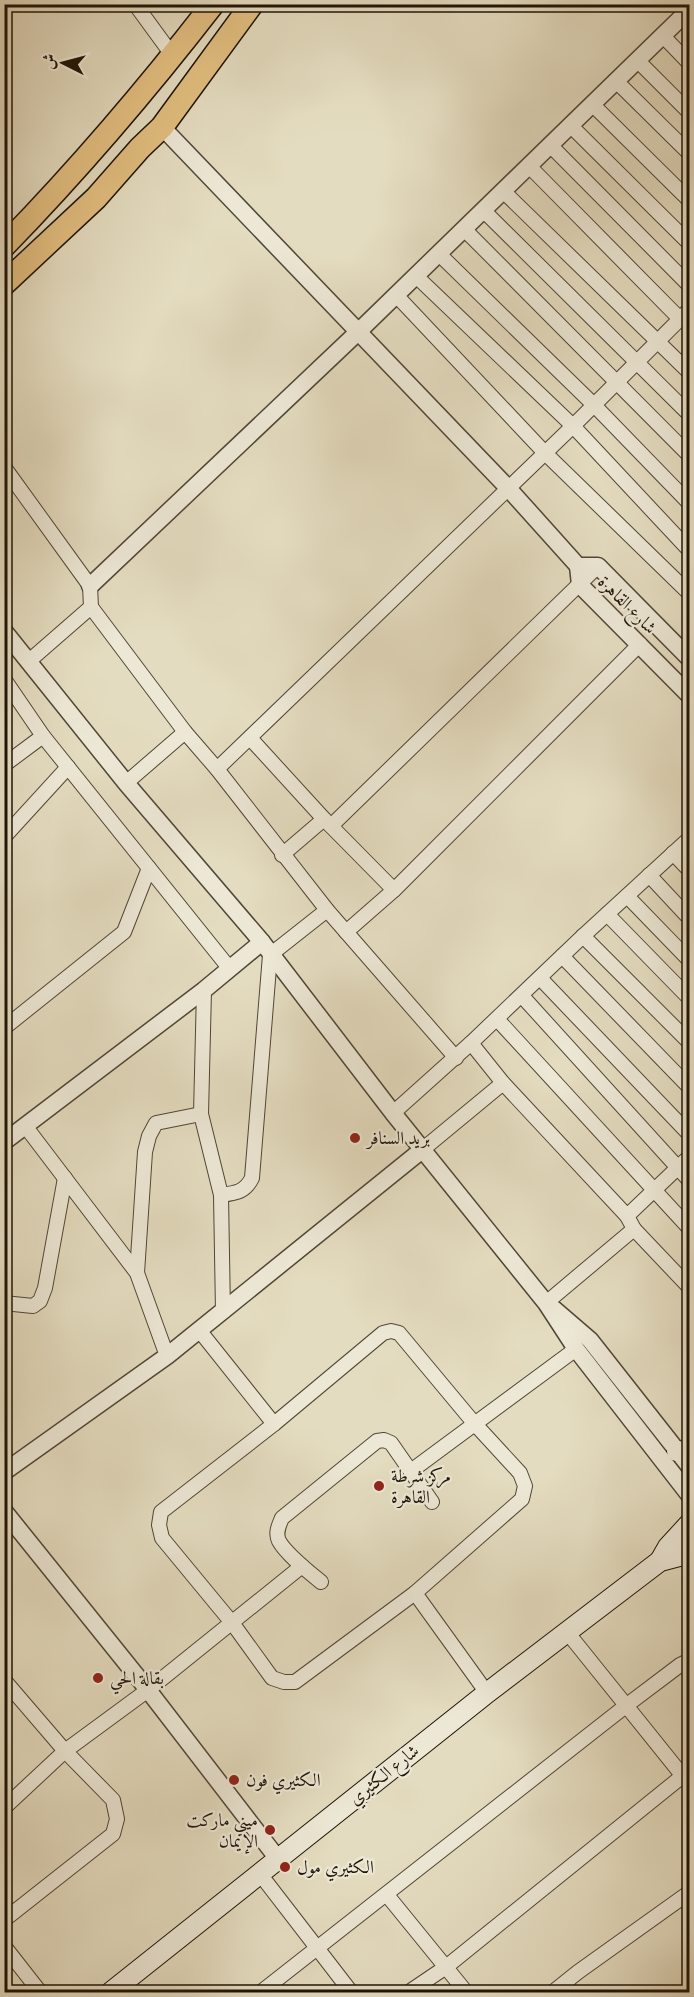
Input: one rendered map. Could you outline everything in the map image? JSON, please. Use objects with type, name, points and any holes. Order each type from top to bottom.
[{"type":"highway","points":[[5,246],[74,173],[173,56],[213,4]]},
{"type":"highway","points":[[4,284],[96,198],[140,148],[162,127],[252,4]]},
{"type":"main road","name":"شارع الكثيري","points":[[111,1992],[487,1693],[567,1632],[680,1555],[668,1547],[690,1523]]},
{"type":"street","points":[[135,4],[173,56]]},
{"type":"street","points":[[90,586],[358,332],[688,13]]},
{"type":"street","points":[[663,36],[690,64]]},
{"type":"street","points":[[637,60],[690,113]]},
{"type":"street","points":[[616,81],[690,154]]},
{"type":"street","points":[[592,104],[690,201]]},
{"type":"street","points":[[570,125],[690,244]]},
{"type":"street","points":[[162,127],[508,488],[578,566]]},
{"type":"street","points":[[550,145],[690,286]]},
{"type":"street","points":[[217,769],[573,426],[685,314],[529,166]]},
{"type":"street","points":[[503,191],[690,373]]},
{"type":"street","points":[[483,210],[690,415]]},
{"type":"street","points":[[464,229],[690,456]]},
{"type":"street","points":[[439,254],[594,405],[690,504]]},
{"type":"street","points":[[416,276],[573,426],[690,551]]},
{"type":"street","points":[[396,295],[544,453],[690,594]]},
{"type":"street","points":[[4,467],[90,586],[91,607],[185,732],[217,769],[327,910],[456,1058]]},
{"type":"street","name":"شارع القاهرة","points":[[690,659],[598,567],[578,566],[580,585],[690,696]]},
{"type":"street","points":[[282,855],[328,822],[598,567]]},
{"type":"street","points":[[29,662],[91,607]]},
{"type":"street","points":[[4,631],[126,783],[266,949],[422,1150],[546,1303],[576,1349],[690,1496]]},
{"type":"street","points":[[346,932],[394,890],[640,644]]},
{"type":"street","points":[[4,679],[43,736],[230,969]]},
{"type":"street","points":[[126,783],[185,732]]},
{"type":"street","points":[[4,765],[43,736]]},
{"type":"street","points":[[250,738],[394,890]]},
{"type":"street","points":[[4,837],[68,767]]},
{"type":"street","points":[[393,1113],[456,1058],[583,936],[690,838]]},
{"type":"street","points":[[673,853],[690,871]]},
{"type":"street","points":[[4,1028],[124,932],[149,868]]},
{"type":"street","points":[[649,875],[690,920]]},
{"type":"street","points":[[627,896],[690,961]]},
{"type":"street","points":[[5,1141],[26,1128],[230,969],[327,910]]},
{"type":"street","points":[[607,914],[690,999]]},
{"type":"street","points":[[583,936],[690,1043]]},
{"type":"street","points":[[221,1195],[241,1192],[252,1178],[266,949]]},
{"type":"street","points":[[562,956],[690,1088]]},
{"type":"street","points":[[540,978],[690,1135]]},
{"type":"street","points":[[204,990],[201,1114],[221,1195],[223,1312]]},
{"type":"street","points":[[522,996],[690,1181]]},
{"type":"street","points":[[497,1019],[690,1229]]},
{"type":"street","points":[[471,1043],[503,1083],[627,1216],[634,1229],[690,1288]]},
{"type":"street","points":[[4,1472],[167,1356],[503,1083]]},
{"type":"street","points":[[137,1273],[148,1136],[156,1123],[201,1114]]},
{"type":"street","points":[[26,1128],[137,1273],[167,1356]]},
{"type":"street","points":[[627,1216],[690,1156]]},
{"type":"street","points":[[4,1303],[33,1306],[40,1301],[45,1288],[64,1178]]},
{"type":"street","points":[[546,1303],[634,1229]]},
{"type":"street","points":[[546,1303],[590,1340],[683,1452],[690,1467]]},
{"type":"street","points":[[199,1330],[274,1424]]},
{"type":"street","points":[[391,1331],[399,1333],[474,1424],[520,1473],[525,1486],[522,1499],[415,1593],[296,1682],[284,1682],[272,1678],[233,1624],[162,1538],[159,1525],[161,1512],[274,1424],[384,1333],[391,1331]]},
{"type":"street","points":[[411,1472],[576,1349]]},
{"type":"street","points":[[321,1582],[302,1566],[279,1540],[277,1528],[282,1518],[377,1441],[384,1440],[392,1443],[432,1502]]},
{"type":"street","points":[[4,1511],[148,1690],[278,1859]]},
{"type":"street","points":[[4,1808],[65,1751],[233,1624],[302,1566]]},
{"type":"street","points":[[415,1593],[487,1693]]},
{"type":"street","points":[[409,1992],[446,1967],[687,1777],[567,1632]]},
{"type":"street","points":[[261,1992],[627,1705],[690,1660]]},
{"type":"street","points":[[4,1680],[65,1751],[113,1800],[117,1819],[113,1834],[4,1920]]},
{"type":"street","points":[[260,1874],[351,1992]]},
{"type":"street","points":[[559,1991],[578,1972],[690,1892]]},
{"type":"street","points":[[387,1895],[466,1992]]},
{"type":"street","points":[[4,1946],[40,1992]]},
{"type":"place","name":"بريد السنافر","points":[[355,1138]]},
{"type":"place","name":"مركز شرطة القاهرة","points":[[379,1486]]},
{"type":"place","name":"بقالة الحي","points":[[98,1678]]},
{"type":"place","name":"الكثيري فون","points":[[234,1780]]},
{"type":"place","name":"ميني ماركت الإيمان","points":[[270,1830]]},
{"type":"place","name":"الكثيري مول","points":[[285,1867]]}]
